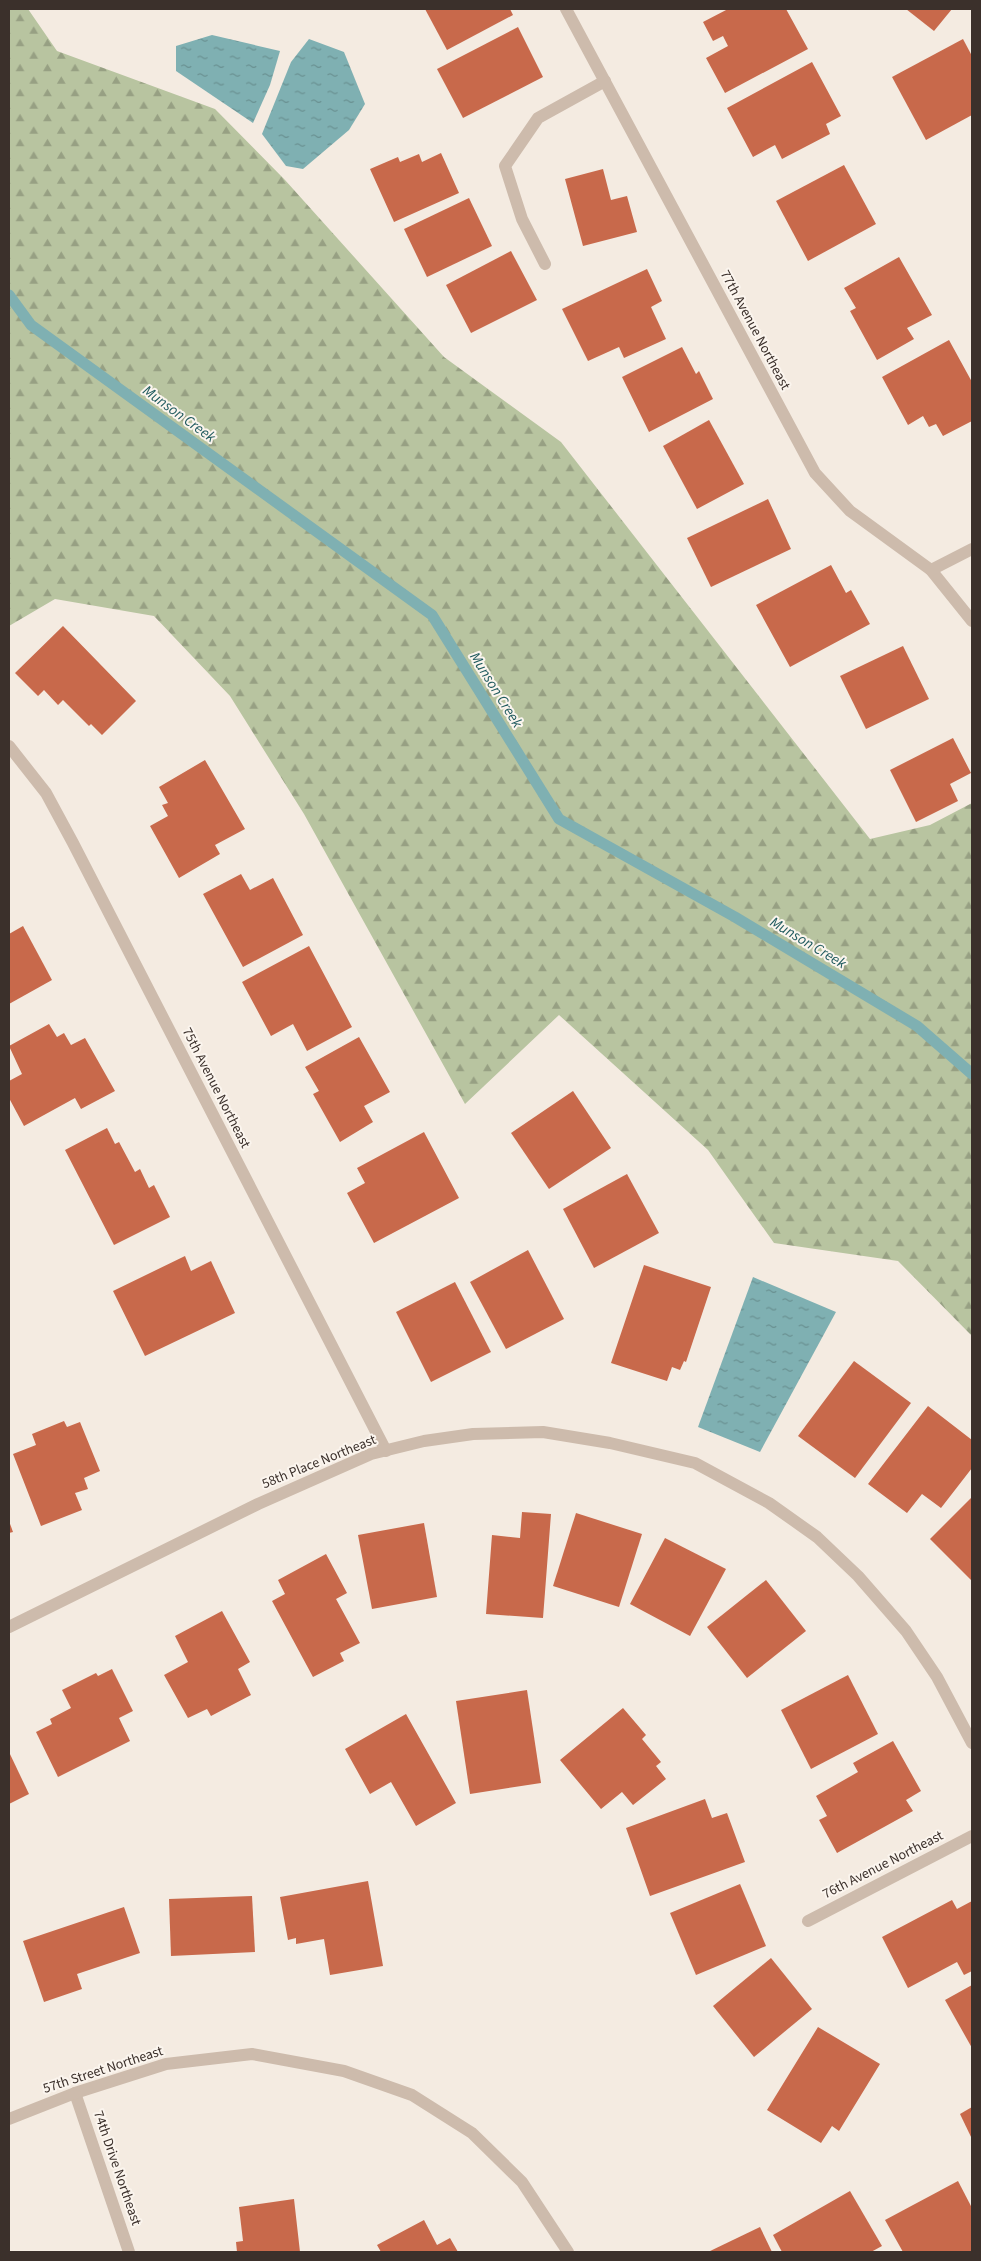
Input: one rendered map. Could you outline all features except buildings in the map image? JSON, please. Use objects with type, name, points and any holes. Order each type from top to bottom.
[{"type":"street","name":"77th Avenue Northeast","points":[[566,9],[815,473],[850,511],[931,570],[972,621]]},
{"type":"street","points":[[545,264],[522,219],[505,166],[538,118],[605,82]]},
{"type":"street","points":[[931,570],[972,549]]},
{"type":"street","name":"75th Avenue Northeast","points":[[9,746],[46,793],[74,843],[386,1451]]},
{"type":"street","name":"58th Place Northeast","points":[[9,1627],[258,1504],[371,1454],[424,1441],[473,1434],[543,1432],[610,1443],[695,1463],[769,1503],[818,1537],[858,1576],[906,1631],[937,1677],[972,1742]]},
{"type":"street","name":"76th Avenue Northeast","points":[[808,1921],[972,1836]]},
{"type":"street","name":"57th Street Northeast","points":[[9,2119],[75,2093],[166,2064],[252,2054],[344,2071],[412,2095],[472,2133],[522,2182],[568,2252]]},
{"type":"street","name":"74th Drive Northeast","points":[[75,2093],[129,2252]]},
{"type":"green space","points":[[9,9],[28,9],[57,51],[215,109],[285,180],[444,357],[561,442],[870,839],[930,825],[972,803],[972,1336],[898,1261],[774,1243],[708,1150],[559,1015],[465,1104],[304,814],[230,696],[154,616],[55,599],[9,626]]},
{"type":"water","points":[[212,35],[280,51],[270,85],[253,123],[176,71],[176,46]]},
{"type":"water","points":[[309,39],[344,52],[365,104],[349,130],[303,169],[286,166],[262,134],[291,62]]},
{"type":"water","points":[[753,1277],[836,1312],[760,1452],[698,1427]]},
{"type":"waterway","name":"Munson Creek","points":[[9,295],[31,325],[432,615],[559,819],[735,917],[917,1026],[972,1074]]}]
